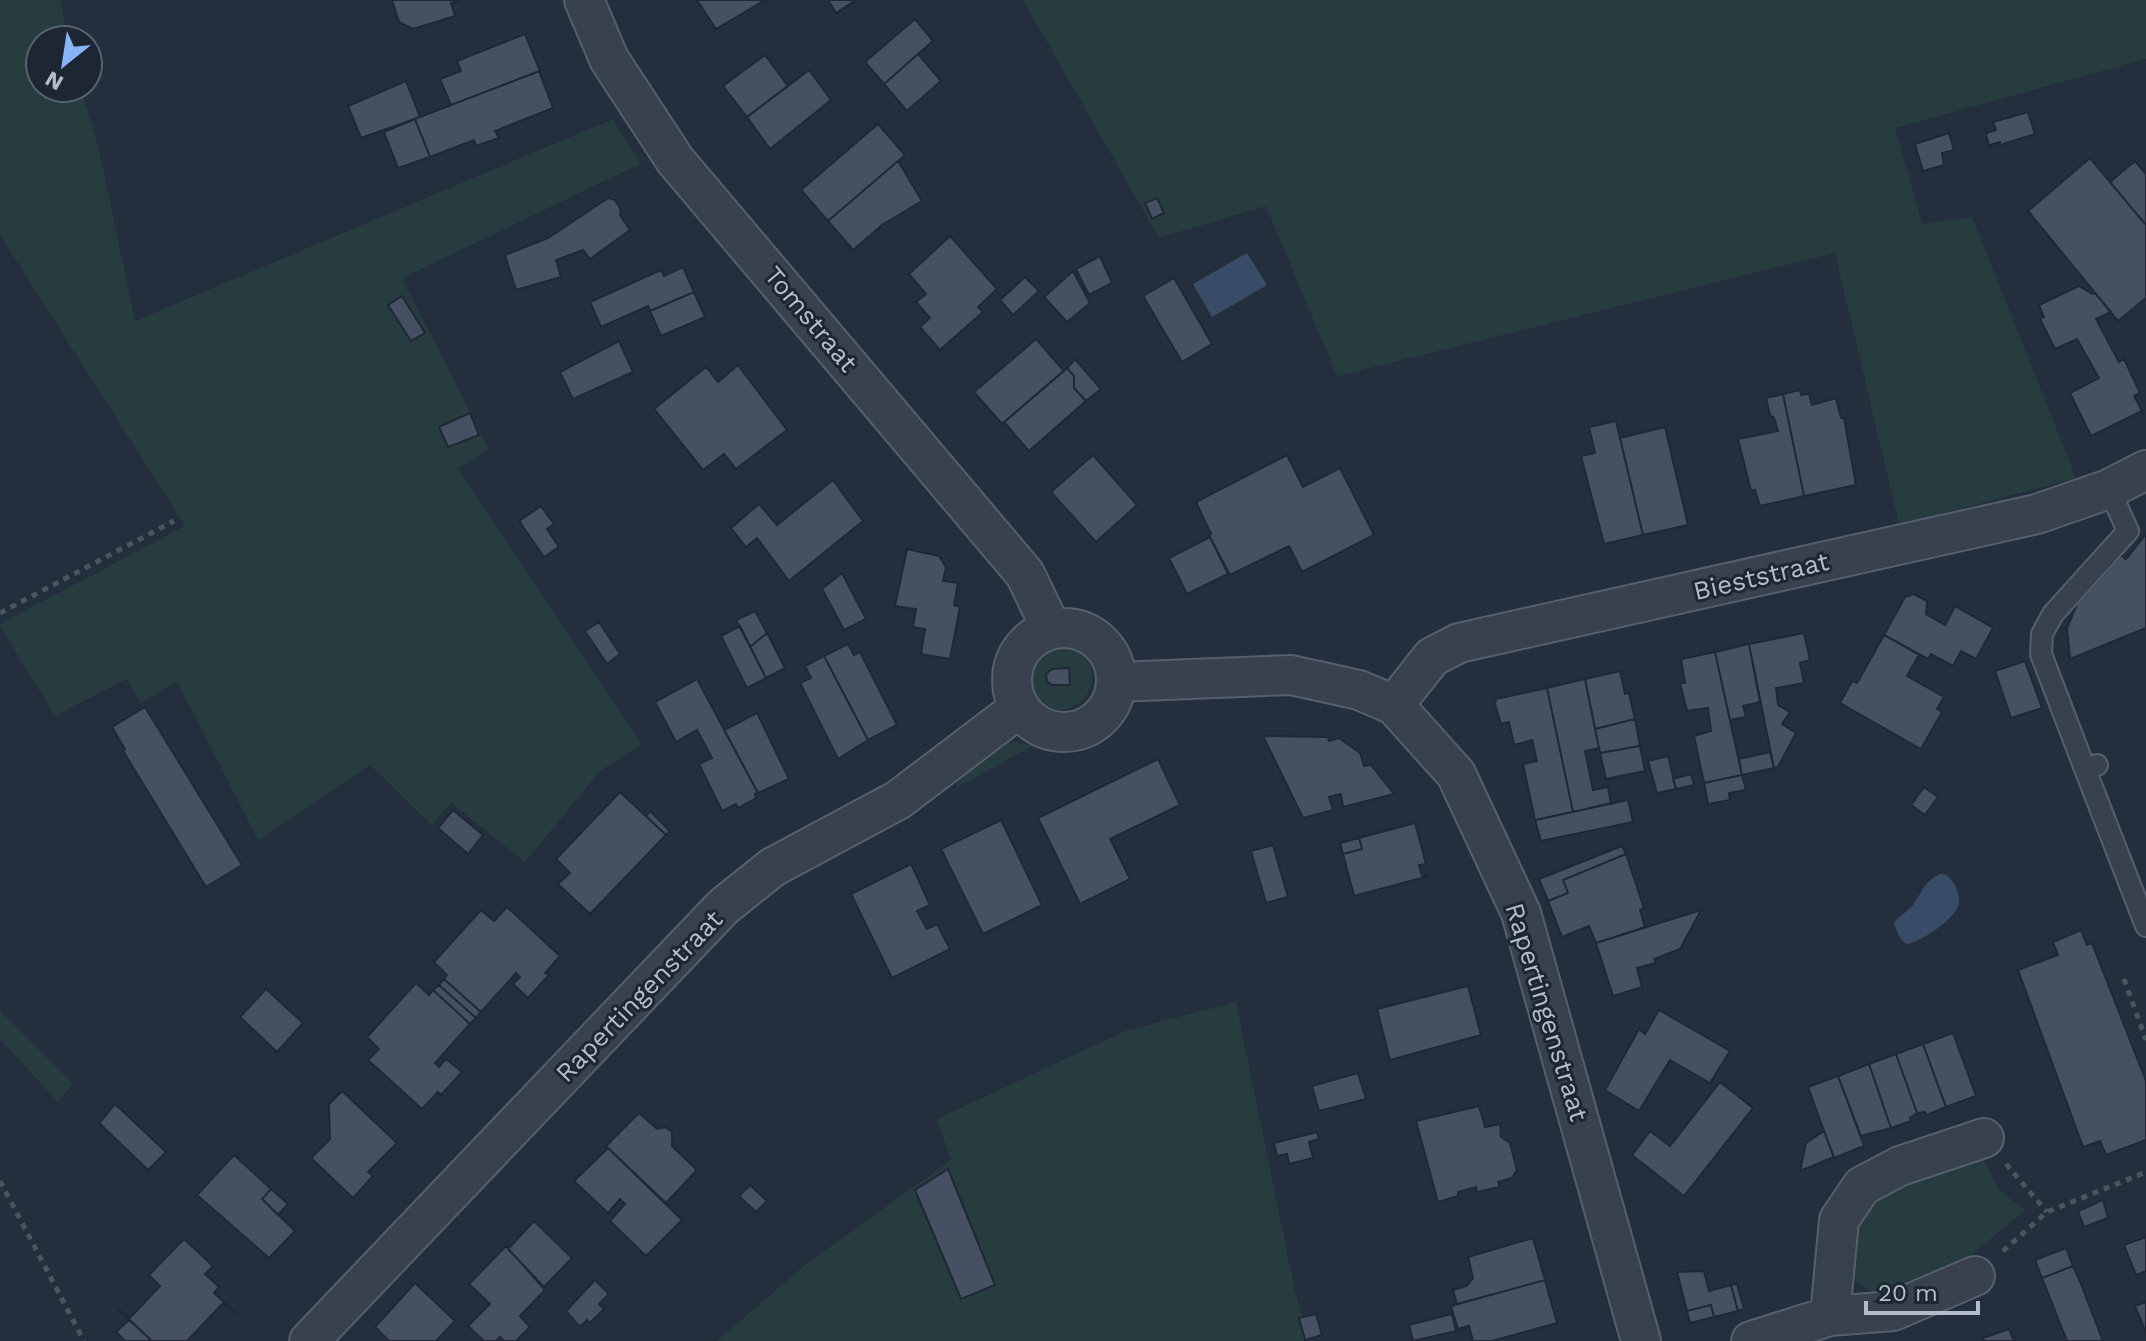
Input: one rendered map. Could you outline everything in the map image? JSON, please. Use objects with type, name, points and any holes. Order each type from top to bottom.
[{"type":"street","name":"Tomstraat","points":[[584,0],[609,59],[675,160],[1025,574],[1051,628]]},
{"type":"street","name":"Bieststraat","points":[[1394,705],[1432,657],[1459,643],[2037,514],[2109,489],[2146,470]]},
{"type":"street","points":[[1067,627],[1098,640],[1114,663],[1117,682],[1113,699],[1104,714],[1083,729],[1060,733],[1040,727],[1018,709],[1011,686],[1012,665],[1027,642],[1051,628],[1067,627]]},
{"type":"street","name":"Rapertingenstraat","points":[[1117,682],[1291,675],[1359,690],[1394,705],[1456,774],[1521,913],[1641,1341]]},
{"type":"street","name":"Rapertingenstraat","points":[[309,1341],[723,907],[773,867],[898,800],[1018,709]]},
{"type":"street","points":[[1830,1316],[1839,1220],[1862,1186],[1900,1166],[1984,1138]]},
{"type":"street","points":[[1751,1341],[1830,1316],[1893,1311],[1975,1276]]},
{"type":"lane","points":[[2109,489],[2128,531],[2053,614],[2042,634],[2041,654],[2091,767],[2146,926]]},
{"type":"path","points":[[0,613],[174,521]]},
{"type":"path","points":[[2124,979],[2146,1040]]},
{"type":"path","points":[[1984,1138],[2047,1212]]},
{"type":"path","points":[[1975,1276],[2047,1212],[2146,1172]]},
{"type":"path","points":[[0,1181],[84,1341]]},
{"type":"green space","points":[[0,0],[60,0],[65,24],[24,24],[24,104],[86,104],[100,154],[135,321],[613,119],[640,164],[402,278],[489,450],[458,468],[642,744],[600,771],[525,862],[451,803],[432,825],[370,765],[258,840],[177,681],[141,703],[127,679],[55,716],[0,624],[185,526],[0,235]]},
{"type":"green space","points":[[1023,0],[2146,0],[2146,59],[1895,128],[1922,224],[1972,217],[2076,478],[1899,525],[1835,253],[1337,376],[1266,206],[1159,238]]},
{"type":"green space","points":[[1052,644],[1066,644],[1078,649],[1087,658],[1092,677],[1090,690],[1083,701],[1066,710],[1052,710],[1040,705],[1031,696],[1026,684],[1026,670],[1031,658],[1040,649]]},
{"type":"green space","points":[[1013,742],[1034,745],[958,787],[953,779],[997,745]]},
{"type":"green space","points":[[1236,1002],[1295,1291],[1309,1341],[717,1341],[805,1265],[951,1160],[937,1119],[1125,1031]]},
{"type":"green space","points":[[0,1011],[73,1084],[58,1102],[0,1039]]},
{"type":"green space","points":[[1982,1157],[1999,1190],[2025,1210],[1955,1269],[1882,1298],[1847,1275],[1859,1224],[1876,1199],[1920,1176]]},
{"type":"water","points":[[1247,253],[1267,285],[1212,317],[1193,284]]},
{"type":"water","points":[[1940,874],[1947,875],[1956,888],[1959,899],[1957,909],[1937,929],[1906,944],[1894,924],[1913,905],[1927,883]]},
{"type":"building","points":[[392,0],[461,0],[451,3],[455,16],[413,29],[399,22]]},
{"type":"building","points":[[697,0],[765,0],[716,29]]},
{"type":"building","points":[[828,0],[856,0],[836,13]]},
{"type":"building","points":[[915,19],[933,41],[884,84],[865,62]]},
{"type":"building","points":[[525,34],[540,71],[451,105],[440,79],[461,71],[457,61]]},
{"type":"building","points":[[918,54],[941,81],[907,111],[884,84]]},
{"type":"building","points":[[765,55],[788,86],[747,117],[723,86]]},
{"type":"building","points":[[809,70],[831,100],[770,149],[747,117]]},
{"type":"building","points":[[539,71],[553,108],[495,131],[499,138],[476,146],[474,140],[430,157],[415,119]]},
{"type":"building","points":[[406,81],[420,117],[361,138],[348,106]]},
{"type":"building","points":[[2028,112],[2035,134],[1990,145],[1990,148],[1983,125],[1987,133],[1996,130],[1993,122]]},
{"type":"building","points":[[415,119],[430,157],[398,168],[384,132]]},
{"type":"building","points":[[878,124],[905,155],[828,221],[801,190]]},
{"type":"building","points":[[1949,133],[1954,150],[1942,153],[1944,165],[1923,171],[1915,144]]},
{"type":"building","points":[[2090,158],[2146,225],[2146,298],[2118,321],[2028,211]]},
{"type":"building","points":[[898,161],[922,201],[882,225],[853,250],[828,221]]},
{"type":"building","points":[[2135,161],[2146,174],[2146,225],[2110,182]]},
{"type":"building","points":[[608,198],[615,200],[630,230],[590,259],[583,250],[556,260],[561,277],[516,290],[505,255],[548,238]]},
{"type":"building","points":[[1157,198],[1164,213],[1152,219],[1145,203]]},
{"type":"building","points":[[950,236],[997,289],[978,307],[983,312],[940,350],[920,327],[930,318],[916,302],[926,294],[909,274]]},
{"type":"building","points":[[1100,256],[1112,283],[1089,295],[1076,269]]},
{"type":"building","points":[[683,267],[694,292],[650,311],[648,306],[601,327],[590,302],[661,270],[664,276]]},
{"type":"building","points":[[1073,271],[1090,303],[1067,322],[1044,297]]},
{"type":"building","points":[[1025,277],[1039,291],[1013,315],[1000,300]]},
{"type":"building","points":[[1174,278],[1212,344],[1182,362],[1143,296]]},
{"type":"building","points":[[2079,286],[2095,293],[2111,312],[2096,319],[2119,362],[2124,359],[2140,393],[2134,396],[2142,411],[2091,436],[2070,393],[2099,378],[2077,339],[2055,349],[2040,319],[2044,317],[2039,305]]},
{"type":"building","points":[[694,292],[705,317],[661,336],[650,311]]},
{"type":"building","points":[[402,296],[425,333],[411,341],[388,305]]},
{"type":"building","points":[[1036,339],[1064,371],[1002,424],[974,392]]},
{"type":"building","points":[[619,341],[633,372],[573,399],[560,372]]},
{"type":"building","points":[[1075,359],[1101,389],[1086,401],[1074,388],[1074,376],[1067,368]]},
{"type":"building","points":[[738,365],[787,430],[736,469],[724,454],[703,470],[654,409],[706,367],[718,382]]},
{"type":"building","points":[[1067,368],[1074,376],[1074,388],[1086,401],[1029,451],[1004,422]]},
{"type":"building","points":[[1800,390],[1801,395],[1809,394],[1812,405],[1836,398],[1841,418],[1844,418],[1856,485],[1804,496],[1783,394]]},
{"type":"building","points":[[1783,394],[1804,496],[1760,506],[1755,490],[1751,491],[1738,439],[1778,431],[1766,398]]},
{"type":"building","points":[[470,413],[479,435],[448,447],[439,427]]},
{"type":"building","points":[[1616,421],[1643,535],[1604,544],[1581,456],[1595,453],[1589,427]]},
{"type":"building","points":[[1665,427],[1688,525],[1643,535],[1620,438]]},
{"type":"building","points":[[1093,455],[1137,505],[1096,542],[1051,492]]},
{"type":"building","points":[[1287,455],[1303,487],[1340,468],[1374,535],[1302,572],[1289,546],[1230,575],[1196,502]]},
{"type":"building","points":[[833,480],[863,521],[789,581],[757,538],[746,547],[731,528],[759,504],[777,525]]},
{"type":"building","points":[[541,506],[554,524],[547,529],[559,547],[544,557],[519,521]]},
{"type":"building","points":[[2146,534],[2146,628],[2070,659],[2067,628],[2077,604],[2121,555],[2126,559]]},
{"type":"building","points":[[1210,537],[1228,574],[1187,594],[1169,558]]},
{"type":"building","points":[[907,549],[939,556],[946,567],[943,581],[958,583],[954,605],[960,607],[950,659],[921,654],[925,629],[913,627],[916,609],[895,606]]},
{"type":"building","points":[[842,573],[866,619],[844,630],[822,589]]},
{"type":"building","points":[[1914,594],[1927,601],[1926,614],[1945,625],[1955,606],[1993,628],[1976,659],[1961,651],[1953,666],[1931,654],[1928,659],[1884,635],[1905,597]]},
{"type":"building","points":[[755,611],[767,633],[750,647],[736,620]]},
{"type":"building","points":[[599,622],[620,654],[607,664],[585,631]]},
{"type":"building","points":[[740,626],[766,678],[747,688],[721,636]]},
{"type":"building","points":[[767,633],[785,668],[766,678],[750,647]]},
{"type":"building","points":[[1804,633],[1810,660],[1800,663],[1804,683],[1776,688],[1778,705],[1790,712],[1782,724],[1796,733],[1778,767],[1774,768],[1749,644]]},
{"type":"building","points":[[1884,635],[1919,655],[1907,676],[1944,697],[1937,709],[1942,712],[1921,749],[1840,703],[1852,681],[1857,683]]},
{"type":"building","points":[[848,644],[854,655],[860,652],[897,725],[868,740],[824,656]]},
{"type":"building","points":[[1749,644],[1760,702],[1743,706],[1746,717],[1730,720],[1715,652]]},
{"type":"building","points":[[1715,652],[1742,775],[1704,783],[1694,736],[1711,731],[1708,708],[1687,711],[1680,683],[1685,683],[1681,659]]},
{"type":"building","points":[[824,656],[868,740],[838,759],[800,683],[811,678],[805,666]]},
{"type":"building","points":[[2025,661],[2042,708],[2011,718],[1995,671]]},
{"type":"building","points":[[1069,668],[1070,685],[1052,685],[1047,681],[1046,674],[1052,669]]},
{"type":"building","points":[[1620,671],[1635,719],[1595,729],[1585,679]]},
{"type":"building","points":[[697,679],[758,793],[755,794],[756,798],[738,808],[736,804],[722,811],[699,764],[712,758],[697,730],[676,742],[655,702]]},
{"type":"building","points":[[1585,679],[1599,748],[1585,751],[1593,790],[1608,787],[1611,803],[1573,812],[1547,688]]},
{"type":"building","points":[[1547,688],[1573,812],[1535,820],[1523,764],[1537,761],[1532,740],[1514,745],[1509,722],[1501,724],[1495,704],[1496,699]]},
{"type":"building","points":[[145,707],[242,865],[206,887],[123,751],[125,749],[112,727]]},
{"type":"building","points":[[757,713],[789,779],[758,793],[724,730]]},
{"type":"building","points":[[1635,719],[1640,746],[1600,753],[1595,729]]},
{"type":"building","points":[[1263,736],[1328,737],[1329,741],[1339,738],[1360,753],[1364,766],[1371,765],[1394,794],[1343,807],[1341,794],[1329,797],[1333,810],[1303,818]]},
{"type":"building","points":[[1640,746],[1645,771],[1606,779],[1600,753]]},
{"type":"building","points":[[1770,752],[1774,768],[1742,775],[1739,759]]},
{"type":"building","points":[[1668,756],[1676,789],[1657,793],[1648,761]]},
{"type":"building","points":[[1158,759],[1180,805],[1110,839],[1130,879],[1080,904],[1038,818]]},
{"type":"building","points":[[1691,774],[1694,785],[1676,789],[1673,779]]},
{"type":"building","points":[[1742,775],[1746,790],[1729,793],[1730,800],[1708,804],[1704,783]]},
{"type":"building","points":[[1924,787],[1938,797],[1925,815],[1911,805]]},
{"type":"building","points":[[620,792],[666,835],[590,914],[558,884],[570,873],[556,859]]},
{"type":"building","points":[[1628,800],[1633,822],[1541,841],[1535,820]]},
{"type":"building","points":[[453,810],[483,835],[468,854],[438,828]]},
{"type":"building","points":[[650,811],[670,831],[666,835],[646,816]]},
{"type":"building","points":[[1001,820],[1042,905],[983,934],[941,849]]},
{"type":"building","points":[[1415,823],[1426,864],[1419,865],[1422,876],[1429,876],[1354,896],[1343,854],[1362,849],[1359,838]]},
{"type":"building","points":[[1359,838],[1362,849],[1343,854],[1340,843]]},
{"type":"building","points":[[1273,845],[1288,897],[1266,903],[1251,851]]},
{"type":"building","points":[[1622,846],[1626,854],[1563,880],[1568,893],[1548,901],[1539,879]]},
{"type":"building","points":[[1626,854],[1644,908],[1640,910],[1645,927],[1596,943],[1589,926],[1562,937],[1548,901],[1568,893],[1563,880]]},
{"type":"building","points":[[911,864],[930,905],[917,911],[927,929],[937,924],[950,949],[892,978],[851,894]]},
{"type":"building","points":[[507,907],[560,956],[545,973],[549,975],[528,998],[513,984],[520,977],[516,973],[481,1012],[444,979],[447,975],[434,962],[481,910],[494,921]]},
{"type":"building","points":[[1701,910],[1680,949],[1654,959],[1656,963],[1637,968],[1642,987],[1613,996],[1596,943]]},
{"type":"building","points":[[2081,930],[2087,945],[2092,943],[2146,1081],[2146,1140],[2106,1155],[2100,1141],[2083,1147],[2018,970],[2058,955],[2053,942]]},
{"type":"building","points":[[444,979],[481,1012],[476,1018],[439,985]]},
{"type":"building","points":[[416,983],[429,995],[433,990],[470,1024],[435,1063],[439,1067],[446,1059],[462,1072],[441,1095],[438,1092],[422,1109],[368,1060],[379,1049],[367,1037]]},
{"type":"building","points":[[439,985],[476,1018],[470,1024],[433,990]]},
{"type":"building","points":[[1468,986],[1481,1035],[1390,1060],[1377,1009]]},
{"type":"building","points":[[266,989],[303,1023],[277,1052],[240,1017]]},
{"type":"building","points":[[1659,1010],[1730,1051],[1710,1083],[1670,1060],[1639,1111],[1605,1090],[1639,1029],[1645,1034]]},
{"type":"building","points":[[1953,1033],[1976,1096],[1946,1107],[1923,1044]]},
{"type":"building","points":[[1923,1044],[1946,1107],[1927,1115],[1925,1112],[1917,1113],[1896,1054]]},
{"type":"building","points":[[1896,1054],[1917,1113],[1910,1118],[1911,1121],[1891,1128],[1869,1064]]},
{"type":"building","points":[[1869,1064],[1891,1128],[1861,1136],[1838,1076]]},
{"type":"building","points":[[1358,1073],[1366,1099],[1319,1111],[1312,1086]]},
{"type":"building","points":[[1838,1076],[1864,1146],[1834,1158],[1808,1087]]},
{"type":"building","points":[[1720,1082],[1753,1108],[1684,1196],[1632,1155],[1650,1131],[1670,1146]]},
{"type":"building","points":[[342,1091],[397,1143],[368,1172],[373,1176],[353,1198],[311,1158],[330,1139],[329,1104]]},
{"type":"building","points":[[115,1104],[166,1152],[148,1170],[99,1123]]},
{"type":"building","points":[[1479,1106],[1485,1127],[1500,1124],[1501,1137],[1510,1143],[1517,1170],[1512,1178],[1498,1182],[1500,1187],[1477,1192],[1476,1187],[1438,1202],[1416,1121]]},
{"type":"building","points":[[639,1113],[657,1129],[666,1127],[672,1132],[672,1146],[697,1170],[666,1203],[606,1146]]},
{"type":"building","points":[[1824,1131],[1834,1157],[1800,1171],[1806,1143]]},
{"type":"building","points":[[1317,1132],[1319,1139],[1309,1142],[1313,1158],[1289,1164],[1287,1154],[1277,1156],[1274,1143]]},
{"type":"building","points":[[608,1148],[682,1220],[646,1256],[610,1221],[625,1204],[620,1199],[608,1213],[574,1181]]},
{"type":"building","points":[[234,1155],[271,1189],[262,1199],[295,1231],[269,1258],[197,1195]]},
{"type":"building","points":[[948,1169],[995,1285],[961,1299],[915,1190]]},
{"type":"building","points":[[750,1185],[767,1201],[756,1212],[739,1196]]},
{"type":"building","points":[[271,1189],[288,1204],[278,1215],[262,1199]]},
{"type":"building","points":[[2103,1200],[2108,1218],[2084,1227],[2078,1211]]},
{"type":"building","points":[[534,1221],[572,1258],[544,1287],[508,1249]]},
{"type":"building","points":[[2146,1237],[2146,1271],[2136,1275],[2124,1245]]},
{"type":"building","points":[[1533,1238],[1545,1280],[1457,1304],[1453,1290],[1467,1286],[1473,1278],[1468,1257]]},
{"type":"building","points":[[184,1239],[213,1266],[205,1274],[219,1287],[214,1293],[237,1314],[223,1303],[187,1341],[152,1341],[117,1308],[130,1318],[160,1286],[149,1275]]},
{"type":"building","points":[[506,1246],[545,1290],[520,1316],[530,1327],[516,1341],[504,1341],[500,1337],[496,1341],[484,1341],[468,1326],[490,1304],[469,1284]]},
{"type":"building","points":[[2066,1248],[2073,1266],[2042,1278],[2035,1260]]},
{"type":"building","points":[[2073,1266],[2103,1341],[2067,1341],[2042,1278]]},
{"type":"building","points":[[1704,1271],[1709,1291],[1731,1285],[1738,1311],[1714,1317],[1711,1305],[1687,1311],[1677,1272]]},
{"type":"building","points":[[595,1280],[609,1294],[599,1304],[604,1309],[590,1323],[587,1320],[580,1327],[566,1311]]},
{"type":"building","points":[[1545,1280],[1557,1323],[1492,1341],[1473,1341],[1469,1326],[1458,1329],[1451,1306]]},
{"type":"building","points":[[415,1283],[455,1321],[436,1341],[389,1341],[375,1327]]},
{"type":"building","points":[[1737,1284],[1744,1309],[1738,1311],[1731,1285]]},
{"type":"building","points":[[2146,1302],[2146,1333],[2135,1306]]},
{"type":"building","points":[[1711,1305],[1714,1317],[1690,1323],[1687,1311]]},
{"type":"building","points":[[1316,1314],[1322,1335],[1305,1340],[1299,1318]]},
{"type":"building","points":[[1452,1314],[1456,1331],[1413,1341],[1409,1325]]},
{"type":"building","points":[[129,1320],[150,1339],[148,1341],[125,1341],[116,1332]]},
{"type":"building","points":[[2009,1329],[2014,1341],[1983,1341],[1983,1338]]}]
